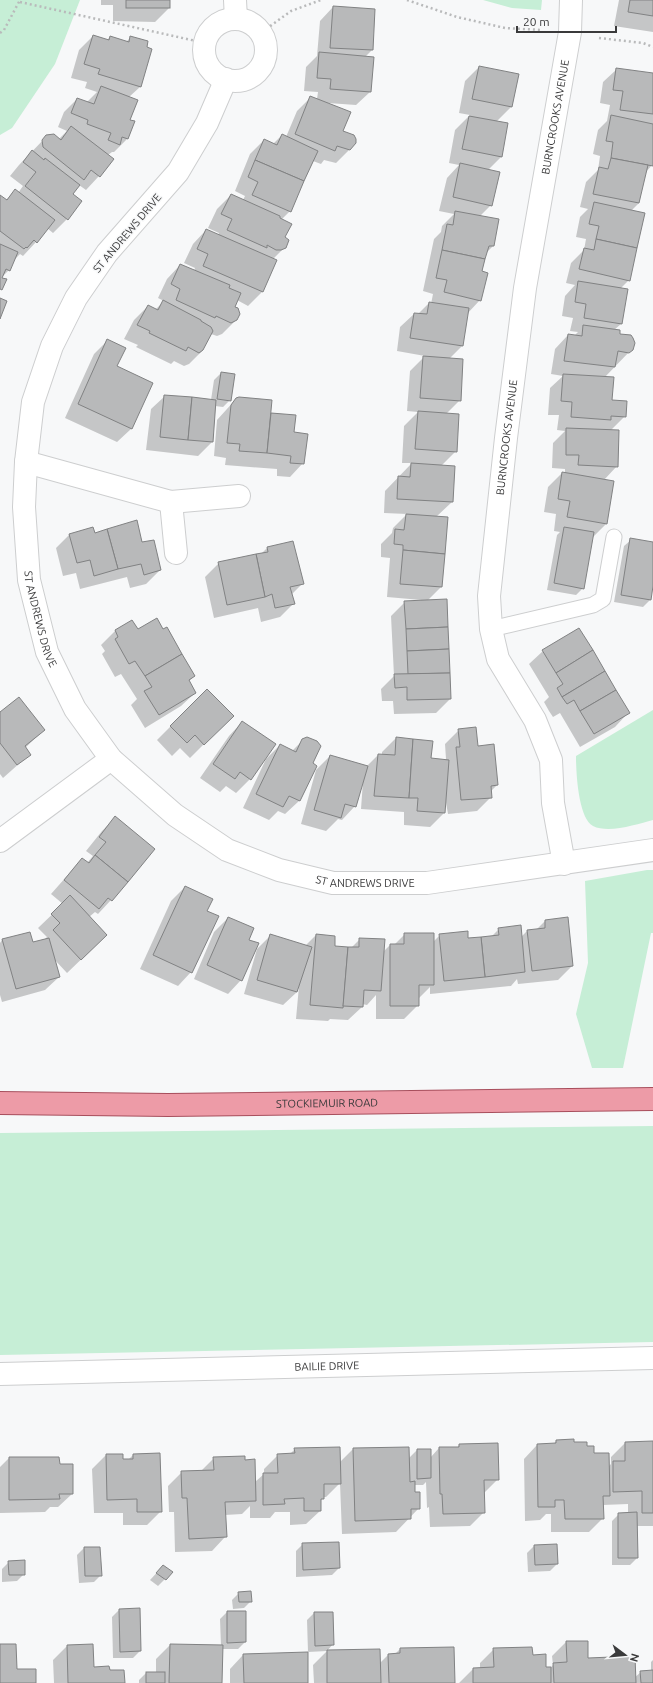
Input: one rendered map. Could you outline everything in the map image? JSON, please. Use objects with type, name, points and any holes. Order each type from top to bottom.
[{"type":"main road","name":"STOCKIEMUIR ROAD","points":[[0,1103],[168,1105],[653,1099]]},
{"type":"street","name":"BURNCROOKS AVENUE","points":[[564,864],[554,803],[551,760],[535,720],[498,659],[492,629],[489,596],[506,438],[525,288],[570,32],[571,0]]},
{"type":"street","points":[[236,9],[246,21],[254,25],[261,32],[266,42],[266,53],[263,64],[256,73],[247,79],[236,81],[217,75],[206,61],[204,52],[205,43],[213,28],[228,20],[236,9]]},
{"type":"street","name":"ST ANDREWS DRIVE","points":[[226,79],[207,123],[178,172],[107,253],[76,298],[52,346],[33,402],[26,462],[24,507],[29,580],[47,652],[75,709],[111,759],[175,815],[226,850],[279,870],[294,874],[333,883],[427,883],[653,850]]},
{"type":"street","points":[[26,462],[171,502],[238,496]]},
{"type":"street","points":[[171,502],[176,554]]},
{"type":"street","points":[[0,841],[111,759]]},
{"type":"street","name":"BAILIE DRIVE","points":[[0,1374],[653,1358]]},
{"type":"lane","points":[[492,629],[593,605],[603,599],[614,537]]},
{"type":"path","points":[[261,32],[291,11],[321,0]]},
{"type":"path","points":[[407,0],[457,17],[505,28],[570,32],[614,41],[644,43],[653,47]]},
{"type":"path","points":[[0,33],[4,30],[20,1],[205,43]]},
{"type":"green space","points":[[0,0],[80,0],[55,64],[12,128],[0,135]]},
{"type":"green space","points":[[483,0],[542,0],[541,10],[512,8]]},
{"type":"green space","points":[[653,710],[653,820],[615,829],[593,826],[584,814],[581,804],[577,783],[576,756]]},
{"type":"green space","points":[[653,870],[653,933],[651,933],[623,1068],[592,1068],[576,1014],[588,963],[585,881]]},
{"type":"green space","points":[[653,1126],[653,1342],[0,1355],[0,1133]]},
{"type":"building","points":[[126,0],[170,0],[170,8],[126,8]]},
{"type":"building","points":[[630,0],[653,0],[653,16],[628,12]]},
{"type":"building","points":[[333,6],[375,9],[373,50],[330,48]]},
{"type":"building","points":[[93,35],[109,40],[110,36],[129,42],[130,36],[148,41],[147,47],[152,49],[141,87],[98,74],[100,69],[84,64]]},
{"type":"building","points":[[319,52],[374,57],[371,92],[330,89],[331,79],[317,78]]},
{"type":"building","points":[[479,66],[519,74],[512,107],[472,99]]},
{"type":"building","points":[[616,68],[653,73],[653,114],[620,110],[623,91],[613,90]]},
{"type":"building","points":[[101,86],[138,100],[130,120],[135,121],[128,139],[122,137],[120,145],[108,140],[111,133],[87,124],[88,120],[71,113],[77,98],[94,104]]},
{"type":"building","points":[[310,96],[351,112],[343,131],[354,135],[356,139],[356,143],[350,150],[337,146],[335,151],[295,134]]},
{"type":"building","points":[[611,115],[653,124],[653,166],[611,158],[613,142],[606,141]]},
{"type":"building","points":[[469,116],[508,123],[502,157],[462,149]]},
{"type":"building","points":[[71,126],[114,159],[100,177],[91,170],[84,180],[43,147],[42,140],[46,135],[54,134],[61,140]]},
{"type":"building","points":[[282,134],[318,151],[304,181],[255,160],[264,139],[277,145]]},
{"type":"building","points":[[32,150],[80,185],[73,194],[82,201],[68,220],[25,186],[36,172],[23,162]]},
{"type":"building","points":[[611,158],[648,165],[639,203],[593,194],[599,167],[608,169]]},
{"type":"building","points":[[255,160],[304,181],[291,212],[252,195],[258,182],[248,177]]},
{"type":"building","points":[[460,163],[500,172],[492,206],[453,197]]},
{"type":"building","points":[[15,189],[55,220],[37,243],[34,240],[27,248],[26,247],[24,249],[0,231],[0,195],[7,200]]},
{"type":"building","points":[[231,194],[280,216],[280,218],[292,224],[285,237],[289,240],[286,248],[276,250],[267,245],[267,248],[227,230],[232,219],[221,214]]},
{"type":"building","points":[[594,202],[645,213],[637,248],[596,239],[599,226],[589,224]]},
{"type":"building","points":[[455,211],[499,219],[494,246],[489,246],[485,259],[442,250],[447,224],[453,225]]},
{"type":"building","points":[[206,229],[277,260],[263,292],[203,266],[208,254],[197,249]]},
{"type":"building","points":[[596,239],[637,248],[630,281],[579,269],[584,248],[594,250]]},
{"type":"building","points":[[0,244],[18,252],[10,271],[6,269],[2,278],[7,279],[2,290],[0,289]]},
{"type":"building","points":[[442,250],[485,259],[482,271],[488,273],[481,301],[444,292],[447,280],[436,278]]},
{"type":"building","points":[[180,264],[230,285],[229,288],[241,293],[235,307],[238,308],[240,314],[237,320],[231,323],[216,316],[215,318],[176,300],[180,289],[171,284]]},
{"type":"building","points":[[578,281],[628,289],[622,324],[584,318],[586,304],[575,302]]},
{"type":"building","points":[[0,298],[7,301],[0,319]]},
{"type":"building","points":[[163,300],[211,327],[213,331],[203,350],[199,353],[188,347],[186,351],[149,333],[150,331],[137,325],[148,305],[158,310]]},
{"type":"building","points":[[429,302],[469,308],[463,346],[410,338],[414,313],[427,314]]},
{"type":"building","points":[[583,325],[620,330],[620,334],[631,335],[635,343],[633,350],[629,353],[618,351],[615,367],[564,361],[568,334],[582,336]]},
{"type":"building","points":[[107,339],[126,348],[117,366],[153,383],[132,429],[78,404]]},
{"type":"building","points":[[423,356],[463,359],[461,401],[420,398]]},
{"type":"building","points":[[221,372],[235,374],[231,401],[217,399]]},
{"type":"building","points":[[563,374],[614,377],[612,400],[627,401],[626,417],[611,416],[611,420],[571,417],[572,402],[561,401]]},
{"type":"building","points":[[164,395],[192,397],[188,440],[160,437]]},
{"type":"building","points":[[192,397],[216,400],[213,442],[188,440]]},
{"type":"building","points":[[236,398],[272,400],[267,453],[239,451],[240,444],[227,443],[231,405]]},
{"type":"building","points":[[418,411],[459,414],[457,452],[415,449]]},
{"type":"building","points":[[271,413],[296,415],[294,432],[308,434],[304,464],[290,463],[291,456],[267,453]]},
{"type":"building","points":[[566,428],[619,430],[618,467],[578,465],[579,455],[566,455]]},
{"type":"building","points":[[411,463],[455,466],[453,502],[397,499],[398,476],[410,477]]},
{"type":"building","points":[[562,472],[614,481],[607,524],[567,517],[570,501],[558,499]]},
{"type":"building","points":[[406,514],[448,517],[445,554],[403,550],[403,545],[394,544],[395,529],[404,530]]},
{"type":"building","points":[[137,520],[142,542],[154,540],[161,570],[144,575],[141,564],[118,569],[107,529]]},
{"type":"building","points":[[93,527],[95,533],[107,529],[118,569],[94,576],[90,560],[77,563],[69,534]]},
{"type":"building","points":[[564,527],[594,532],[584,589],[554,583]]},
{"type":"building","points":[[630,538],[653,542],[653,586],[651,600],[621,595]]},
{"type":"building","points":[[293,541],[304,584],[290,587],[295,604],[275,608],[272,594],[265,597],[256,554],[268,552],[267,547]]},
{"type":"building","points":[[403,550],[445,554],[442,587],[400,584]]},
{"type":"building","points":[[256,554],[265,597],[227,605],[218,562]]},
{"type":"building","points":[[447,599],[448,627],[406,629],[404,601]]},
{"type":"building","points":[[157,618],[163,629],[167,627],[182,654],[145,676],[135,661],[129,664],[115,639],[118,637],[115,630],[132,620],[138,629]]},
{"type":"building","points":[[448,627],[449,649],[407,651],[406,629]]},
{"type":"building","points":[[579,628],[593,650],[556,673],[542,650]]},
{"type":"building","points":[[449,649],[450,673],[408,674],[407,651]]},
{"type":"building","points":[[593,650],[605,671],[562,697],[557,688],[563,684],[556,673]]},
{"type":"building","points":[[182,654],[195,676],[189,680],[196,693],[159,715],[144,691],[152,687],[145,676]]},
{"type":"building","points":[[605,671],[616,690],[580,711],[574,700],[567,704],[562,697]]},
{"type":"building","points":[[450,673],[451,699],[407,700],[407,687],[395,688],[394,674]]},
{"type":"building","points":[[207,689],[234,716],[204,745],[195,735],[187,743],[170,726]]},
{"type":"building","points":[[616,690],[630,713],[594,734],[580,711]]},
{"type":"building","points":[[19,697],[45,730],[25,746],[31,755],[17,765],[0,743],[0,712]]},
{"type":"building","points":[[242,721],[276,744],[251,780],[240,772],[235,779],[213,764]]},
{"type":"building","points":[[476,727],[478,746],[494,744],[498,785],[491,786],[492,798],[461,800],[456,747],[460,747],[458,729]]},
{"type":"building","points":[[307,737],[317,741],[321,746],[313,763],[317,766],[300,801],[289,796],[283,807],[256,794],[280,744],[296,752],[302,739]]},
{"type":"building","points":[[396,737],[413,739],[409,798],[374,796],[378,754],[395,755]]},
{"type":"building","points":[[413,739],[433,741],[431,758],[449,760],[445,813],[417,811],[418,798],[409,798]]},
{"type":"building","points":[[330,755],[368,766],[356,807],[345,804],[341,818],[314,810]]},
{"type":"building","points":[[115,816],[155,849],[128,882],[95,855],[106,842],[99,837]]},
{"type":"building","points":[[95,855],[128,882],[112,901],[108,898],[99,909],[64,880],[82,858],[89,863]]},
{"type":"building","points":[[185,886],[213,899],[207,911],[219,916],[192,973],[153,955]]},
{"type":"building","points":[[70,895],[107,935],[81,960],[53,930],[60,923],[51,914]]},
{"type":"building","points":[[228,917],[254,928],[249,940],[259,943],[242,981],[207,965]]},
{"type":"building","points":[[568,917],[573,966],[532,971],[527,930],[545,928],[545,920]]},
{"type":"building","points":[[521,925],[525,972],[485,977],[481,937],[499,935],[498,928]]},
{"type":"building","points":[[468,931],[468,938],[481,937],[485,977],[444,981],[439,934]]},
{"type":"building","points":[[30,932],[33,942],[49,938],[60,977],[16,989],[2,939]]},
{"type":"building","points":[[404,933],[434,933],[434,985],[419,985],[419,1006],[390,1006],[390,944],[404,944]]},
{"type":"building","points":[[270,934],[312,947],[297,992],[257,980]]},
{"type":"building","points":[[316,934],[335,936],[335,946],[348,947],[343,1008],[310,1005]]},
{"type":"building","points":[[359,938],[385,939],[381,991],[364,990],[363,1007],[343,1006],[348,947],[359,947]]},
{"type":"building","points":[[574,1439],[574,1442],[587,1442],[587,1446],[594,1446],[594,1453],[609,1453],[610,1496],[603,1496],[604,1519],[565,1519],[564,1500],[555,1500],[555,1507],[538,1507],[537,1444],[556,1443],[556,1440]]},
{"type":"building","points":[[653,1441],[653,1513],[642,1513],[642,1491],[613,1492],[613,1461],[625,1461],[625,1442]]},
{"type":"building","points":[[498,1443],[499,1480],[484,1480],[485,1513],[443,1514],[442,1494],[440,1494],[439,1447],[459,1447],[459,1444]]},
{"type":"building","points":[[340,1447],[341,1484],[324,1484],[324,1499],[321,1499],[321,1511],[304,1511],[304,1498],[284,1499],[285,1504],[263,1505],[263,1473],[278,1473],[277,1454],[295,1453],[294,1448]]},
{"type":"building","points":[[409,1447],[410,1482],[415,1481],[415,1492],[420,1492],[420,1509],[411,1509],[411,1519],[355,1521],[353,1448]]},
{"type":"building","points":[[417,1449],[431,1449],[431,1478],[417,1479]]},
{"type":"building","points":[[160,1453],[162,1512],[137,1512],[137,1499],[107,1500],[106,1454],[123,1454],[123,1459],[133,1459],[133,1454]]},
{"type":"building","points":[[245,1456],[245,1460],[255,1459],[256,1501],[225,1502],[227,1537],[189,1539],[187,1498],[182,1498],[181,1471],[214,1470],[213,1457]]},
{"type":"building","points":[[9,1457],[59,1457],[60,1464],[73,1464],[73,1494],[59,1494],[60,1499],[9,1500]]},
{"type":"building","points":[[637,1512],[638,1558],[618,1558],[618,1513]]},
{"type":"building","points":[[339,1542],[340,1568],[303,1570],[302,1543]]},
{"type":"building","points":[[557,1544],[558,1564],[535,1565],[534,1545]]},
{"type":"building","points":[[84,1547],[100,1547],[102,1576],[85,1576]]},
{"type":"building","points":[[25,1560],[25,1575],[9,1575],[8,1561]]},
{"type":"building","points":[[163,1565],[173,1572],[166,1580],[156,1573]]},
{"type":"building","points":[[251,1591],[252,1602],[239,1602],[238,1592]]},
{"type":"building","points":[[140,1608],[141,1651],[120,1652],[119,1609]]},
{"type":"building","points":[[227,1611],[246,1611],[246,1642],[227,1643]]},
{"type":"building","points":[[314,1612],[333,1612],[334,1645],[315,1646]]},
{"type":"building","points":[[566,1641],[588,1641],[588,1658],[635,1656],[636,1683],[554,1683],[553,1663],[567,1662]]},
{"type":"building","points":[[0,1644],[16,1644],[17,1669],[36,1669],[36,1683],[0,1683]]},
{"type":"building","points":[[93,1644],[94,1667],[109,1666],[110,1670],[124,1670],[125,1683],[68,1683],[67,1645]]},
{"type":"building","points":[[170,1644],[223,1645],[222,1683],[169,1683]]},
{"type":"building","points":[[454,1647],[455,1683],[389,1683],[388,1654],[400,1653],[400,1648]]},
{"type":"building","points":[[532,1647],[533,1655],[546,1654],[546,1667],[551,1667],[551,1683],[473,1683],[473,1668],[494,1667],[493,1648]]},
{"type":"building","points":[[380,1649],[381,1683],[327,1683],[327,1650]]},
{"type":"building","points":[[308,1652],[308,1683],[244,1683],[243,1654]]},
{"type":"building","points":[[653,1670],[653,1683],[641,1683],[640,1671]]},
{"type":"building","points":[[146,1672],[165,1672],[165,1683],[146,1683]]}]
